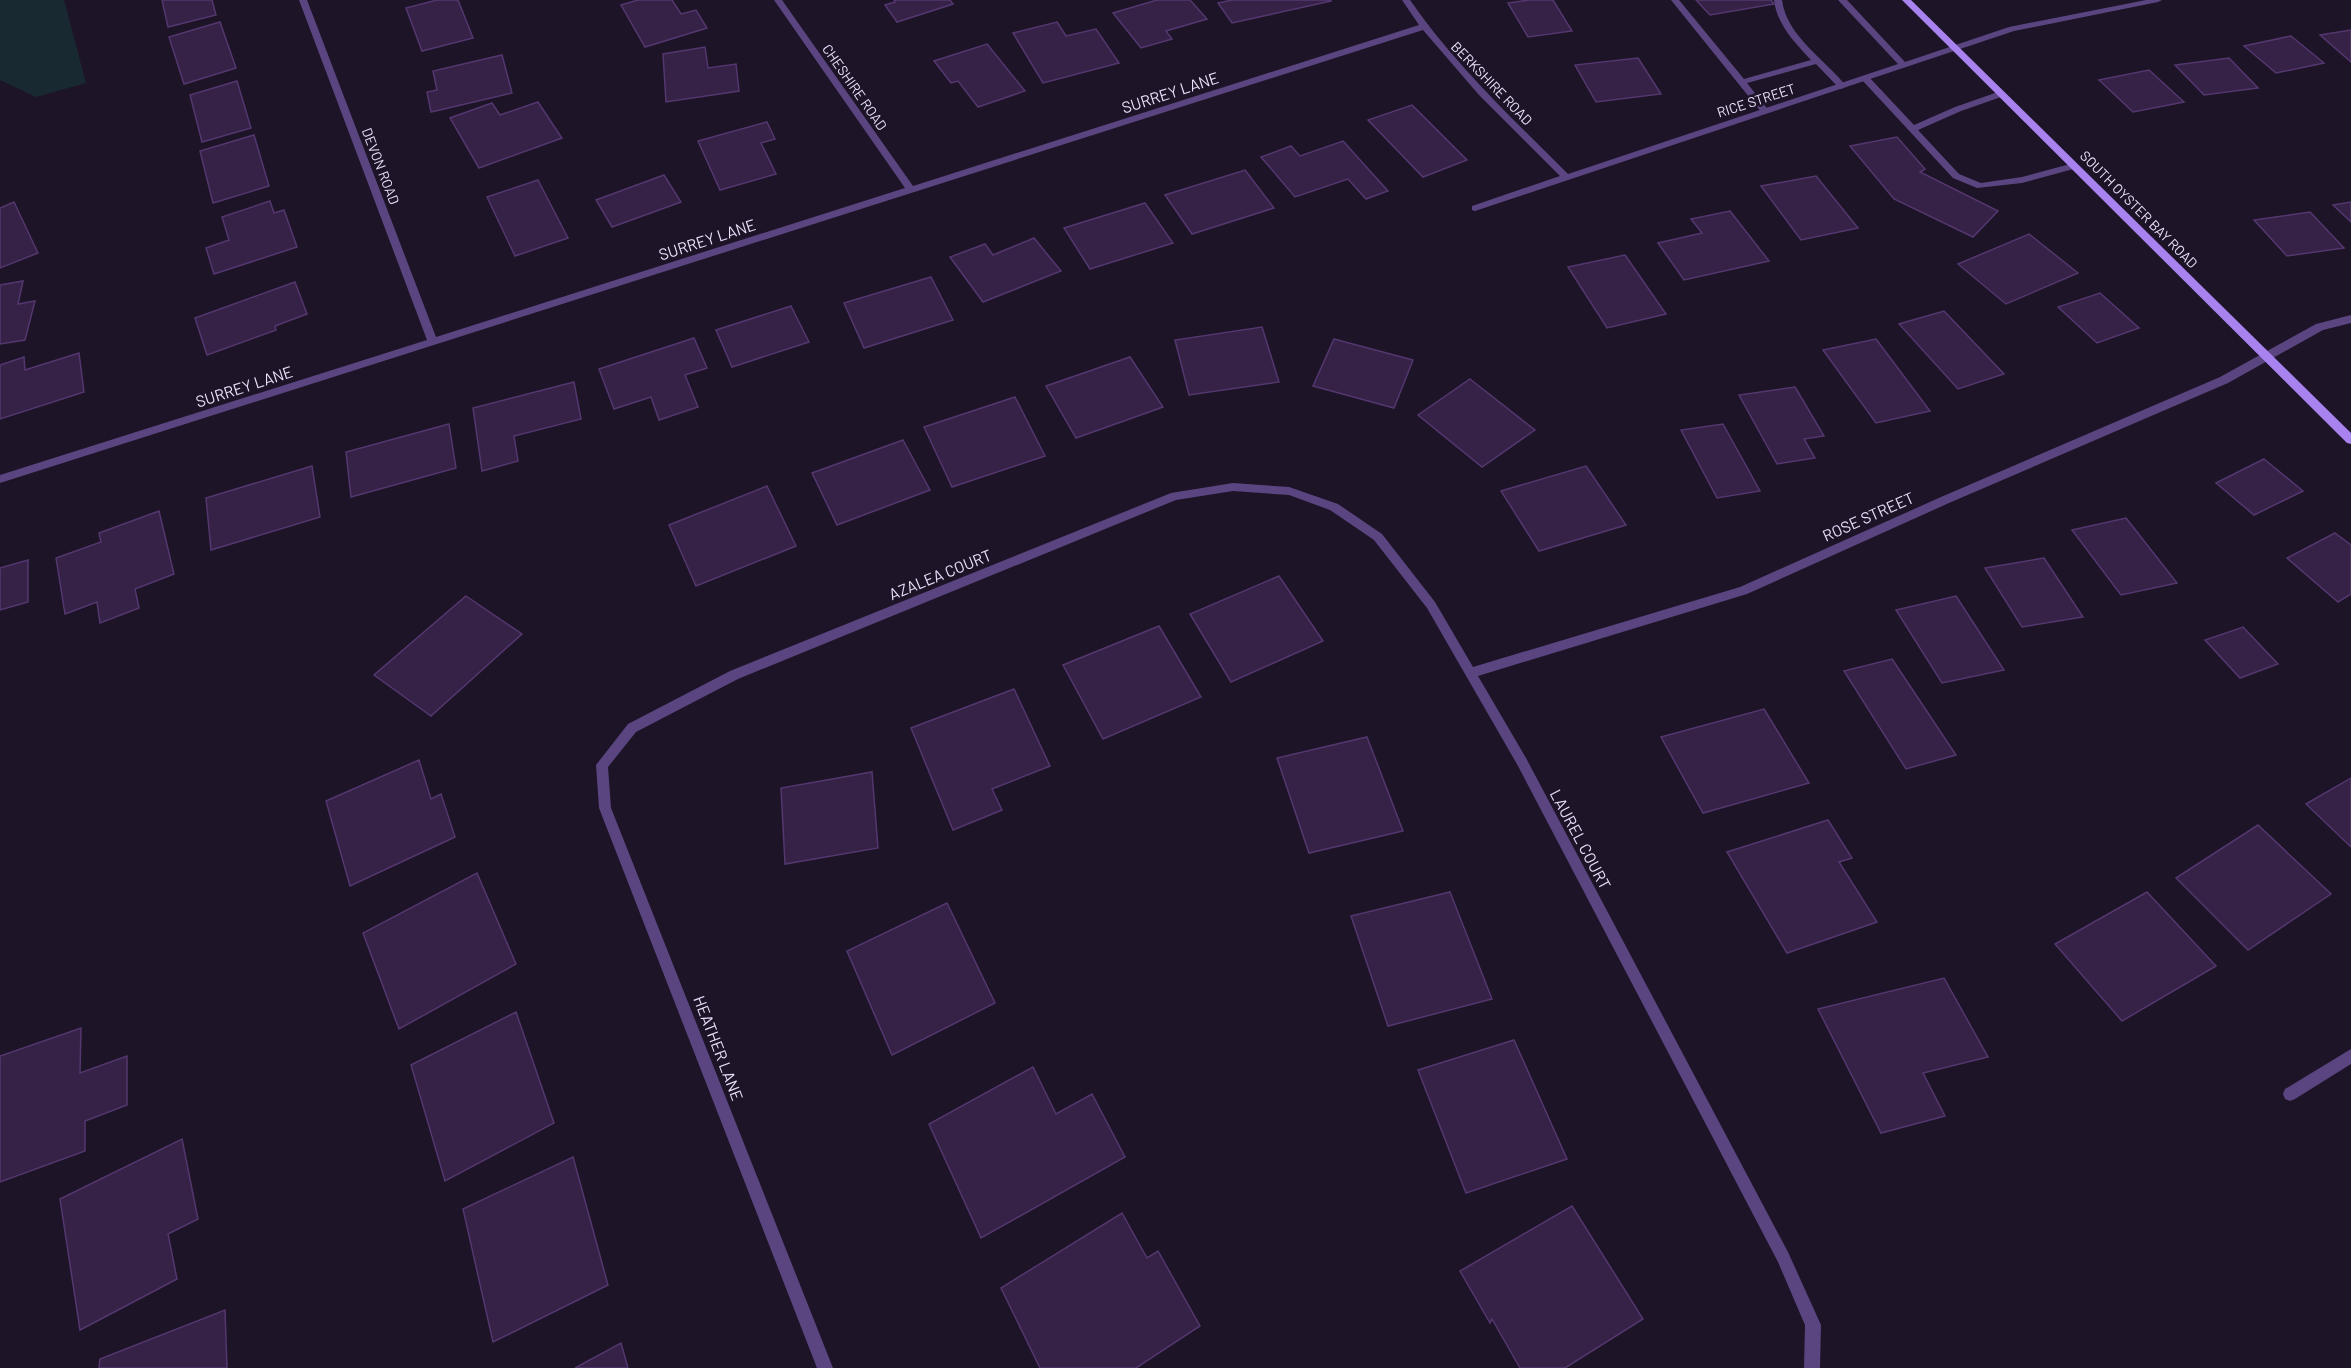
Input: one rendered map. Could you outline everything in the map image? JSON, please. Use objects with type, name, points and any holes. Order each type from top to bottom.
[{"type":"main road","name":"SOUTH OYSTER BAY ROAD","points":[[1906,0],[2351,440]]},
{"type":"street","name":"DEVON ROAD","points":[[303,0],[433,342]]},
{"type":"street","name":"CHESHIRE ROAD","points":[[778,0],[911,190]]},
{"type":"street","name":"BERKSHIRE ROAD","points":[[1406,0],[1423,27],[1467,80],[1567,178]]},
{"type":"street","points":[[1675,0],[1766,111]]},
{"type":"street","points":[[1778,0],[1778,6],[1787,28],[1842,86]]},
{"type":"street","points":[[1842,0],[1903,65]]},
{"type":"street","name":"RICE STREET","points":[[1475,208],[2012,29],[2158,0]]},
{"type":"street","name":"SURREY LANE","points":[[0,479],[1423,27]]},
{"type":"street","points":[[1742,82],[1818,61]]},
{"type":"street","points":[[1865,78],[1956,176],[1980,186],[2022,180],[2074,166]]},
{"type":"street","points":[[1912,129],[2001,94]]},
{"type":"street","name":"ROSE STREET","points":[[1471,673],[1743,591],[1945,500],[2224,380],[2320,327],[2351,318]]},
{"type":"street","name":"AZALEA COURT","points":[[620,742],[632,728],[734,675],[1175,496],[1233,487],[1289,491]]},
{"type":"street","name":"LAUREL COURT","points":[[1289,491],[1334,507],[1378,537],[1431,605],[1522,762],[1784,1257],[1813,1325],[1812,1368]]},
{"type":"street","name":"HEATHER LANE","points":[[620,742],[602,765],[605,808],[825,1368]]},
{"type":"street","points":[[2290,1094],[2351,1056]]},
{"type":"shaded area","points":[[0,0],[64,0],[86,83],[36,97],[0,80]]},
{"type":"building","points":[[162,0],[212,0],[216,15],[168,27]]},
{"type":"building","points":[[437,0],[458,0],[473,38],[422,51],[406,8]]},
{"type":"building","points":[[638,0],[672,0],[681,14],[696,10],[707,28],[645,47],[621,5]]},
{"type":"building","points":[[894,0],[950,0],[953,4],[897,22],[885,5],[895,2]]},
{"type":"building","points":[[1157,0],[1190,0],[1207,19],[1166,31],[1172,39],[1141,48],[1113,13]]},
{"type":"building","points":[[1232,0],[1331,1],[1232,23],[1218,3]]},
{"type":"building","points":[[1553,0],[1572,31],[1528,37],[1508,3]]},
{"type":"building","points":[[1696,0],[1771,0],[1774,4],[1710,15]]},
{"type":"building","points":[[220,22],[236,68],[184,84],[169,37]]},
{"type":"building","points":[[1057,22],[1066,36],[1096,29],[1119,63],[1043,83],[1013,33]]},
{"type":"building","points":[[2351,30],[2351,62],[2320,35]]},
{"type":"building","points":[[2291,36],[2324,63],[2276,73],[2244,46]]},
{"type":"building","points":[[987,44],[1025,91],[978,107],[958,81],[951,83],[934,61]]},
{"type":"building","points":[[705,47],[708,68],[736,64],[739,91],[666,102],[663,54]]},
{"type":"building","points":[[502,55],[512,93],[431,112],[427,92],[437,90],[433,71]]},
{"type":"building","points":[[1638,58],[1661,94],[1596,102],[1575,65]]},
{"type":"building","points":[[2229,58],[2258,88],[2204,95],[2175,65]]},
{"type":"building","points":[[2149,70],[2184,102],[2133,112],[2099,80]]},
{"type":"building","points":[[237,81],[251,128],[202,142],[190,95]]},
{"type":"building","points":[[538,102],[562,138],[479,168],[450,118],[492,103],[500,115]]},
{"type":"building","points":[[1412,105],[1467,160],[1423,177],[1368,120]]},
{"type":"building","points":[[767,122],[775,139],[761,143],[776,174],[720,190],[698,141]]},
{"type":"building","points":[[254,135],[269,186],[213,203],[200,151]]},
{"type":"building","points":[[1897,137],[1925,169],[1920,172],[1998,211],[1973,237],[1894,199],[1850,146]]},
{"type":"building","points":[[1343,141],[1388,191],[1366,199],[1348,179],[1295,197],[1261,157],[1291,146],[1300,156]]},
{"type":"building","points":[[1245,170],[1274,208],[1192,234],[1165,195]]},
{"type":"building","points":[[664,175],[681,202],[612,227],[596,200]]},
{"type":"building","points":[[1816,176],[1858,228],[1801,240],[1761,186]]},
{"type":"building","points":[[538,180],[568,238],[515,256],[487,197]]},
{"type":"building","points":[[270,201],[274,213],[284,210],[297,247],[214,274],[206,248],[229,240],[222,217]]},
{"type":"building","points":[[14,202],[38,253],[0,268],[0,208]]},
{"type":"building","points":[[2351,202],[2351,222],[2333,205]]},
{"type":"building","points":[[1145,203],[1173,243],[1090,269],[1064,228]]},
{"type":"building","points":[[1730,211],[1769,261],[1684,280],[1658,243],[1702,233],[1691,219]]},
{"type":"building","points":[[2310,212],[2344,248],[2287,256],[2254,220]]},
{"type":"building","points":[[2029,234],[2078,273],[2006,304],[1958,264]]},
{"type":"building","points":[[1034,238],[1061,271],[983,302],[950,257],[985,244],[993,255]]},
{"type":"building","points":[[1625,255],[1666,314],[1607,328],[1568,267]]},
{"type":"building","points":[[931,277],[953,320],[864,348],[844,303]]},
{"type":"building","points":[[23,281],[18,304],[35,301],[25,340],[0,344],[0,285]]},
{"type":"building","points":[[295,282],[307,314],[275,326],[276,330],[207,355],[195,318]]},
{"type":"building","points":[[2100,293],[2139,328],[2097,343],[2058,307]]},
{"type":"building","points":[[791,306],[809,342],[732,367],[716,330]]},
{"type":"building","points":[[1944,311],[2004,374],[1958,389],[1899,324]]},
{"type":"building","points":[[1262,327],[1279,382],[1189,395],[1175,340]]},
{"type":"building","points":[[694,338],[707,368],[685,375],[698,407],[659,420],[651,397],[614,409],[599,369]]},
{"type":"building","points":[[1334,339],[1413,360],[1394,408],[1313,386]]},
{"type":"building","points":[[1876,339],[1930,411],[1876,423],[1823,350]]},
{"type":"building","points":[[79,353],[84,392],[0,419],[0,365],[24,357],[25,370]]},
{"type":"building","points":[[1130,357],[1163,407],[1076,438],[1046,386]]},
{"type":"building","points":[[1470,379],[1535,430],[1482,467],[1418,415]]},
{"type":"building","points":[[574,382],[581,419],[514,436],[518,461],[482,471],[473,408]]},
{"type":"building","points":[[1795,387],[1824,436],[1804,439],[1815,458],[1777,464],[1739,395]]},
{"type":"building","points":[[1015,397],[1045,456],[952,487],[924,427]]},
{"type":"building","points":[[449,424],[456,468],[351,497],[346,452]]},
{"type":"building","points":[[1723,424],[1760,491],[1717,498],[1681,430]]},
{"type":"building","points":[[903,440],[930,490],[837,525],[812,473]]},
{"type":"building","points":[[2264,459],[2303,491],[2254,515],[2216,483]]},
{"type":"building","points":[[312,466],[320,517],[211,550],[206,498]]},
{"type":"building","points":[[1586,466],[1626,525],[1539,551],[1501,491]]},
{"type":"building","points":[[767,486],[796,546],[696,586],[669,525]]},
{"type":"building","points":[[159,511],[174,574],[135,589],[139,608],[100,623],[97,602],[65,614],[56,558],[101,542],[99,533]]},
{"type":"building","points":[[2126,518],[2177,583],[2121,595],[2072,530]]},
{"type":"building","points":[[2335,533],[2351,545],[2351,594],[2338,602],[2287,558]]},
{"type":"building","points":[[2044,558],[2083,617],[2022,627],[1985,568]]},
{"type":"building","points":[[28,560],[28,602],[0,610],[0,568]]},
{"type":"building","points":[[1279,576],[1323,641],[1231,682],[1190,614]]},
{"type":"building","points":[[466,596],[522,634],[431,716],[374,675]]},
{"type":"building","points":[[1956,596],[2004,670],[1942,683],[1896,610]]},
{"type":"building","points":[[1159,626],[1201,697],[1103,739],[1063,665]]},
{"type":"building","points":[[2243,627],[2278,664],[2240,678],[2205,640]]},
{"type":"building","points":[[1892,659],[1956,755],[1906,769],[1844,671]]},
{"type":"building","points":[[1014,689],[1050,766],[992,789],[1002,810],[953,830],[911,728]]},
{"type":"building","points":[[1764,709],[1809,783],[1703,813],[1661,737]]},
{"type":"building","points":[[1367,737],[1403,831],[1309,853],[1277,758]]},
{"type":"building","points":[[419,760],[431,799],[441,794],[455,837],[350,886],[326,801]]},
{"type":"building","points":[[872,772],[878,848],[785,864],[781,788]]},
{"type":"building","points":[[2351,778],[2351,847],[2306,804]]},
{"type":"building","points":[[1828,820],[1852,858],[1839,862],[1877,922],[1787,953],[1727,852]]},
{"type":"building","points":[[2258,825],[2331,894],[2248,950],[2176,878]]},
{"type":"building","points":[[477,873],[516,964],[399,1029],[363,933]]},
{"type":"building","points":[[1450,892],[1492,999],[1388,1026],[1351,916]]},
{"type":"building","points":[[2147,892],[2216,966],[2122,1021],[2055,944]]},
{"type":"building","points":[[947,903],[995,1003],[892,1055],[847,951]]},
{"type":"building","points":[[1944,978],[1988,1057],[1923,1073],[1945,1116],[1881,1133],[1818,1009]]},
{"type":"building","points":[[516,1012],[554,1123],[445,1181],[411,1065]]},
{"type":"building","points":[[81,1028],[80,1073],[127,1056],[127,1105],[85,1121],[85,1151],[0,1182],[0,1056]]},
{"type":"building","points":[[1514,1040],[1567,1159],[1466,1193],[1418,1070]]},
{"type":"building","points":[[1033,1067],[1056,1114],[1092,1094],[1125,1157],[981,1238],[929,1124]]},
{"type":"building","points":[[182,1139],[198,1219],[168,1234],[177,1279],[80,1330],[60,1199]]},
{"type":"building","points":[[573,1157],[608,1285],[493,1342],[463,1209]]},
{"type":"building","points":[[1572,1206],[1643,1319],[1565,1368],[1520,1368],[1492,1319],[1490,1323],[1460,1271]]},
{"type":"building","points":[[1122,1213],[1147,1258],[1158,1251],[1200,1326],[1136,1368],[1040,1368],[1001,1288]]},
{"type":"building","points":[[225,1310],[227,1368],[99,1368],[100,1359]]},
{"type":"building","points":[[621,1343],[628,1368],[575,1368]]}]
